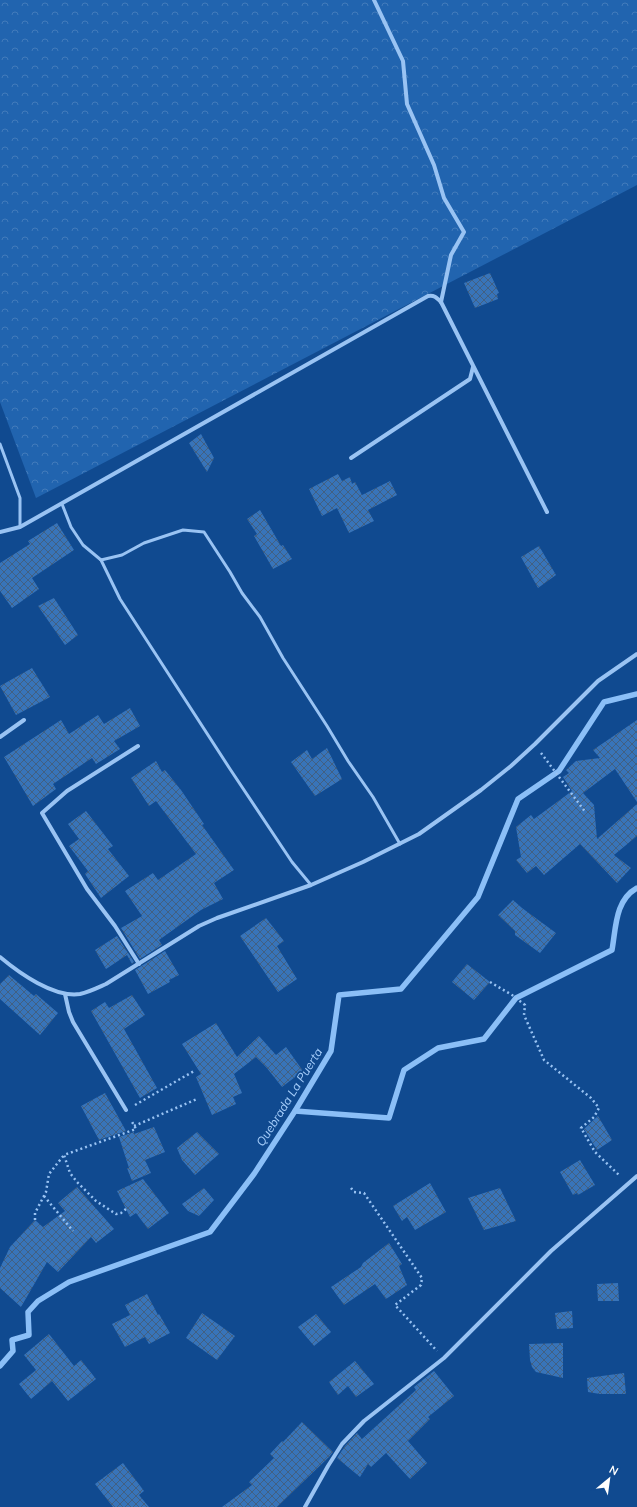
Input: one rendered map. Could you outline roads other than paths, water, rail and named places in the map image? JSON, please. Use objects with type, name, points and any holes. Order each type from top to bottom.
[{"type":"street","points":[[374,0],[403,61],[407,104],[434,165],[444,198],[464,232],[451,255],[441,302]]},
{"type":"street","points":[[0,532],[20,527],[62,504],[428,296],[435,296],[441,302],[547,512]]},
{"type":"street","points":[[351,458],[470,379],[473,366]]},
{"type":"street","points":[[0,957],[40,984],[65,994],[78,994],[91,991],[106,984],[199,926],[217,918],[311,885],[419,834],[482,790],[535,744],[598,681],[637,654]]},
{"type":"street","points":[[0,737],[24,720]]},
{"type":"street","points":[[138,746],[67,791],[42,813],[87,889],[115,926],[139,964]]},
{"type":"street","points":[[65,994],[69,1012],[77,1029],[126,1110]]},
{"type":"street","points":[[305,1507],[342,1444],[364,1421],[444,1358],[551,1251],[637,1176]]},
{"type":"lane","points":[[0,444],[20,498],[20,527]]},
{"type":"lane","points":[[62,504],[71,527],[83,545],[102,560],[120,599],[292,862],[311,885]]},
{"type":"lane","points":[[102,560],[122,555],[144,543],[183,530],[204,532],[242,593],[260,617],[286,663],[348,761],[374,797],[400,844]]},
{"type":"waterway","name":"Quebrada La Puerta","points":[[0,1366],[13,1351],[12,1340],[29,1335],[28,1312],[38,1301],[69,1282],[210,1232],[254,1174],[295,1111],[331,1051],[339,995],[401,989],[478,897],[518,799],[559,771],[604,702],[637,694]]},
{"type":"waterway","points":[[295,1111],[389,1118],[404,1070],[438,1048],[484,1039],[516,998],[612,950],[620,907],[630,893],[637,888]]}]
